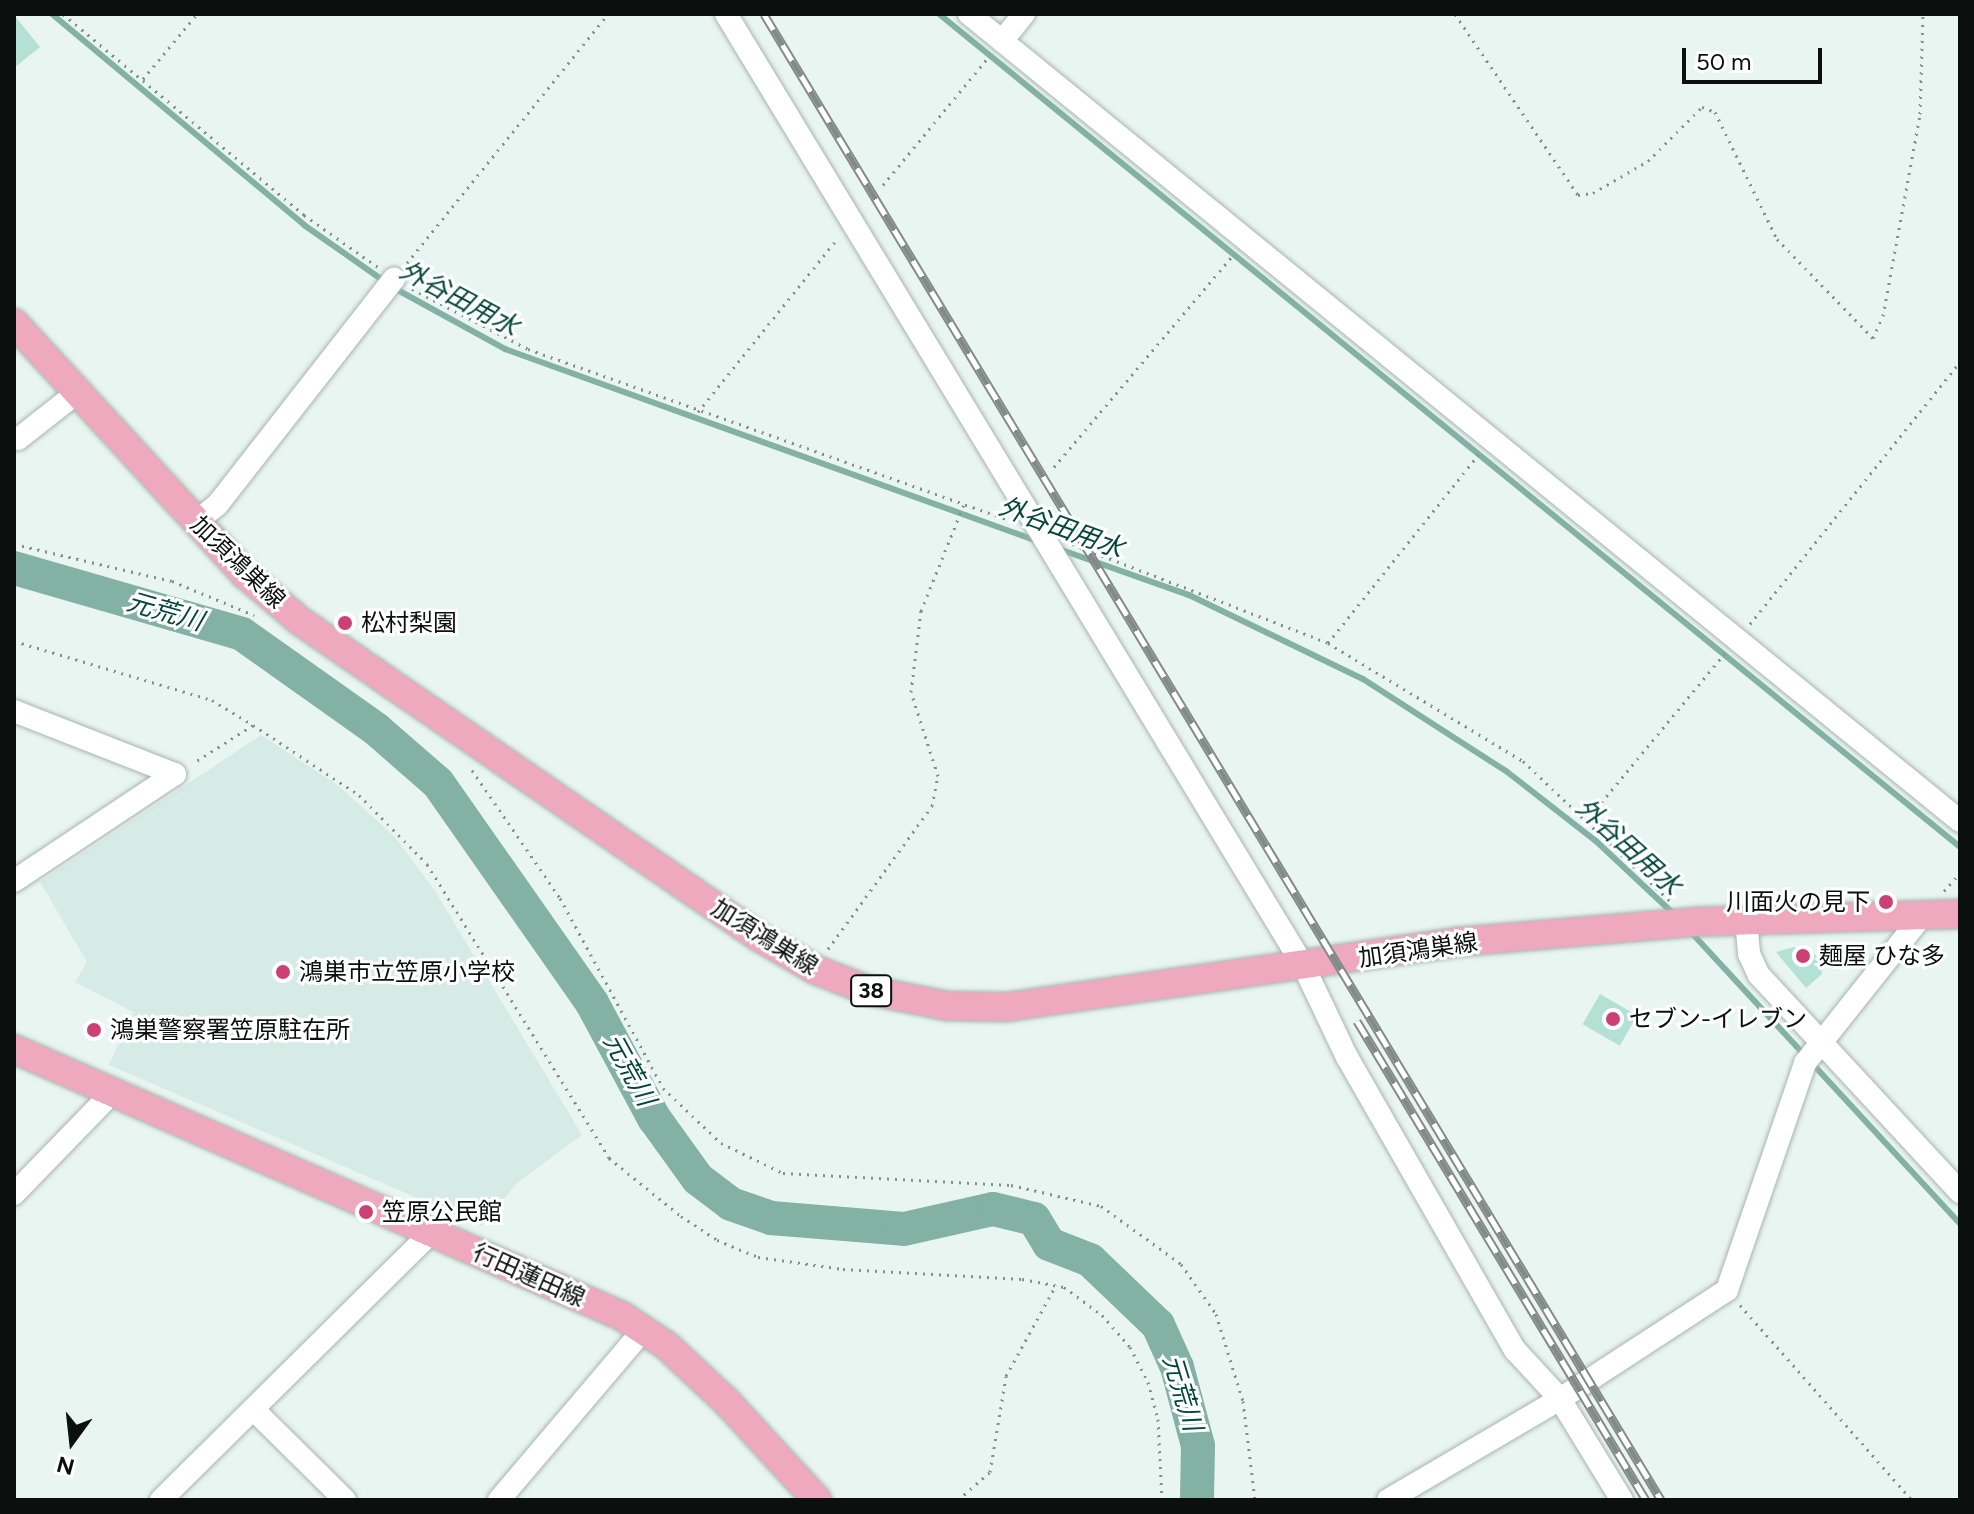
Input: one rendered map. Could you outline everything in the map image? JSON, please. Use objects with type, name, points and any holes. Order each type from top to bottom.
[{"type":"main road","name":"加須鴻巣線","points":[[14,323],[196,522],[300,621],[759,937],[816,970],[908,1000],[976,1008],[1049,1004],[1457,942],[1746,919],[1960,914]]},
{"type":"main road","name":"行田蓮田線","points":[[14,1049],[432,1232],[643,1330],[727,1402],[815,1499]]},
{"type":"street","points":[[726,14],[1304,967],[1347,1057],[1515,1350],[1560,1399],[1622,1500]]},
{"type":"street","points":[[969,14],[1960,821]]},
{"type":"street","points":[[1002,41],[1024,14]]},
{"type":"street","points":[[196,522],[218,504],[394,279]]},
{"type":"street","points":[[18,439],[78,392]]},
{"type":"street","points":[[14,711],[175,774]]},
{"type":"street","points":[[14,881],[175,774]]},
{"type":"street","points":[[1388,1500],[1560,1399],[1727,1290],[1805,1063],[1819,1040],[1922,916]]},
{"type":"street","points":[[1746,919],[1753,966],[1960,1192]]},
{"type":"street","points":[[14,1194],[111,1094]]},
{"type":"street","points":[[161,1500],[432,1232]]},
{"type":"street","points":[[499,1500],[643,1330]]},
{"type":"street","points":[[254,1410],[345,1500]]},
{"type":"path","points":[[63,14],[304,215],[394,279],[528,349],[698,412],[1037,530],[1328,643],[1523,761],[1693,922]]},
{"type":"path","points":[[143,79],[197,14]]},
{"type":"path","points":[[394,279],[608,14]]},
{"type":"path","points":[[1455,14],[1543,149],[1578,195],[1593,193],[1648,161],[1702,107],[1715,112],[1777,239],[1873,338],[1883,316],[1920,114],[1923,14]]},
{"type":"path","points":[[883,185],[1002,41]]},
{"type":"path","points":[[698,412],[851,222]]},
{"type":"path","points":[[1054,467],[1245,240]]},
{"type":"path","points":[[1586,821],[1737,640],[1960,362]]},
{"type":"path","points":[[1328,643],[1490,440]]},
{"type":"path","points":[[816,970],[932,806],[938,776],[911,692],[921,611],[964,504]]},
{"type":"path","points":[[14,544],[172,581],[265,619]]},
{"type":"path","points":[[14,641],[212,700],[359,795],[427,864],[609,1158],[681,1216],[758,1257],[1056,1285],[1102,1315],[1130,1347],[1148,1382],[1158,1419],[1162,1500]]},
{"type":"path","points":[[175,774],[253,725]]},
{"type":"path","points":[[466,735],[467,762],[560,898],[663,1088],[721,1143],[783,1173],[1011,1185],[1101,1206],[1181,1264],[1216,1314],[1243,1401],[1255,1500]]},
{"type":"path","points":[[958,1500],[990,1472],[1006,1376],[1056,1285]]},
{"type":"path","points":[[1727,1290],[1912,1500]]},
{"type":"shaded area","name":"鴻巣市立笠原小学校","points":[[261,735],[339,786],[394,836],[435,891],[582,1135],[517,1183],[482,1226],[109,1065],[133,1012],[75,982],[87,962],[40,882]]},
{"type":"building","points":[[14,15],[40,47],[14,68]]},
{"type":"building","points":[[1794,947],[1813,952],[1820,962],[1822,974],[1806,988],[1776,952]]},
{"type":"building","points":[[1600,994],[1637,1016],[1620,1046],[1582,1024]]},
{"type":"waterway","name":"外谷田用水","points":[[52,14],[304,225],[384,281]]},
{"type":"waterway","points":[[939,14],[1960,847]]},
{"type":"waterway","name":"外谷田用水","points":[[394,288],[505,349],[1037,541]]},
{"type":"waterway","name":"外谷田用水","points":[[1059,549],[1189,595],[1363,679],[1506,771],[1596,841],[1676,916]]},
{"type":"waterway","name":"元荒川","points":[[14,568],[242,634],[376,729],[438,783],[592,1003],[654,1118],[698,1179],[731,1204],[771,1218],[904,1229],[993,1209],[1034,1219],[1049,1244],[1090,1260],[1158,1325],[1177,1367],[1198,1446],[1197,1500]]},
{"type":"waterway","name":"外谷田用水","points":[[1689,930],[1960,1224]]},
{"type":"railway","points":[[764,14],[1661,1500]]},
{"type":"railway","points":[[1357,1021],[1646,1500]]},
{"type":"place","name":"松村梨園","points":[[345,623]]},
{"type":"place","name":"川面火の見下","points":[[1886,902]]},
{"type":"place","name":"麺屋 ひな多","points":[[1803,956]]},
{"type":"place","name":"鴻巣市立笠原小学校","points":[[283,972]]},
{"type":"place","name":"セブン-イレブン","points":[[1613,1019]]},
{"type":"place","name":"鴻巣警察署笠原駐在所","points":[[94,1030]]},
{"type":"place","name":"笠原公民館","points":[[366,1212]]}]
